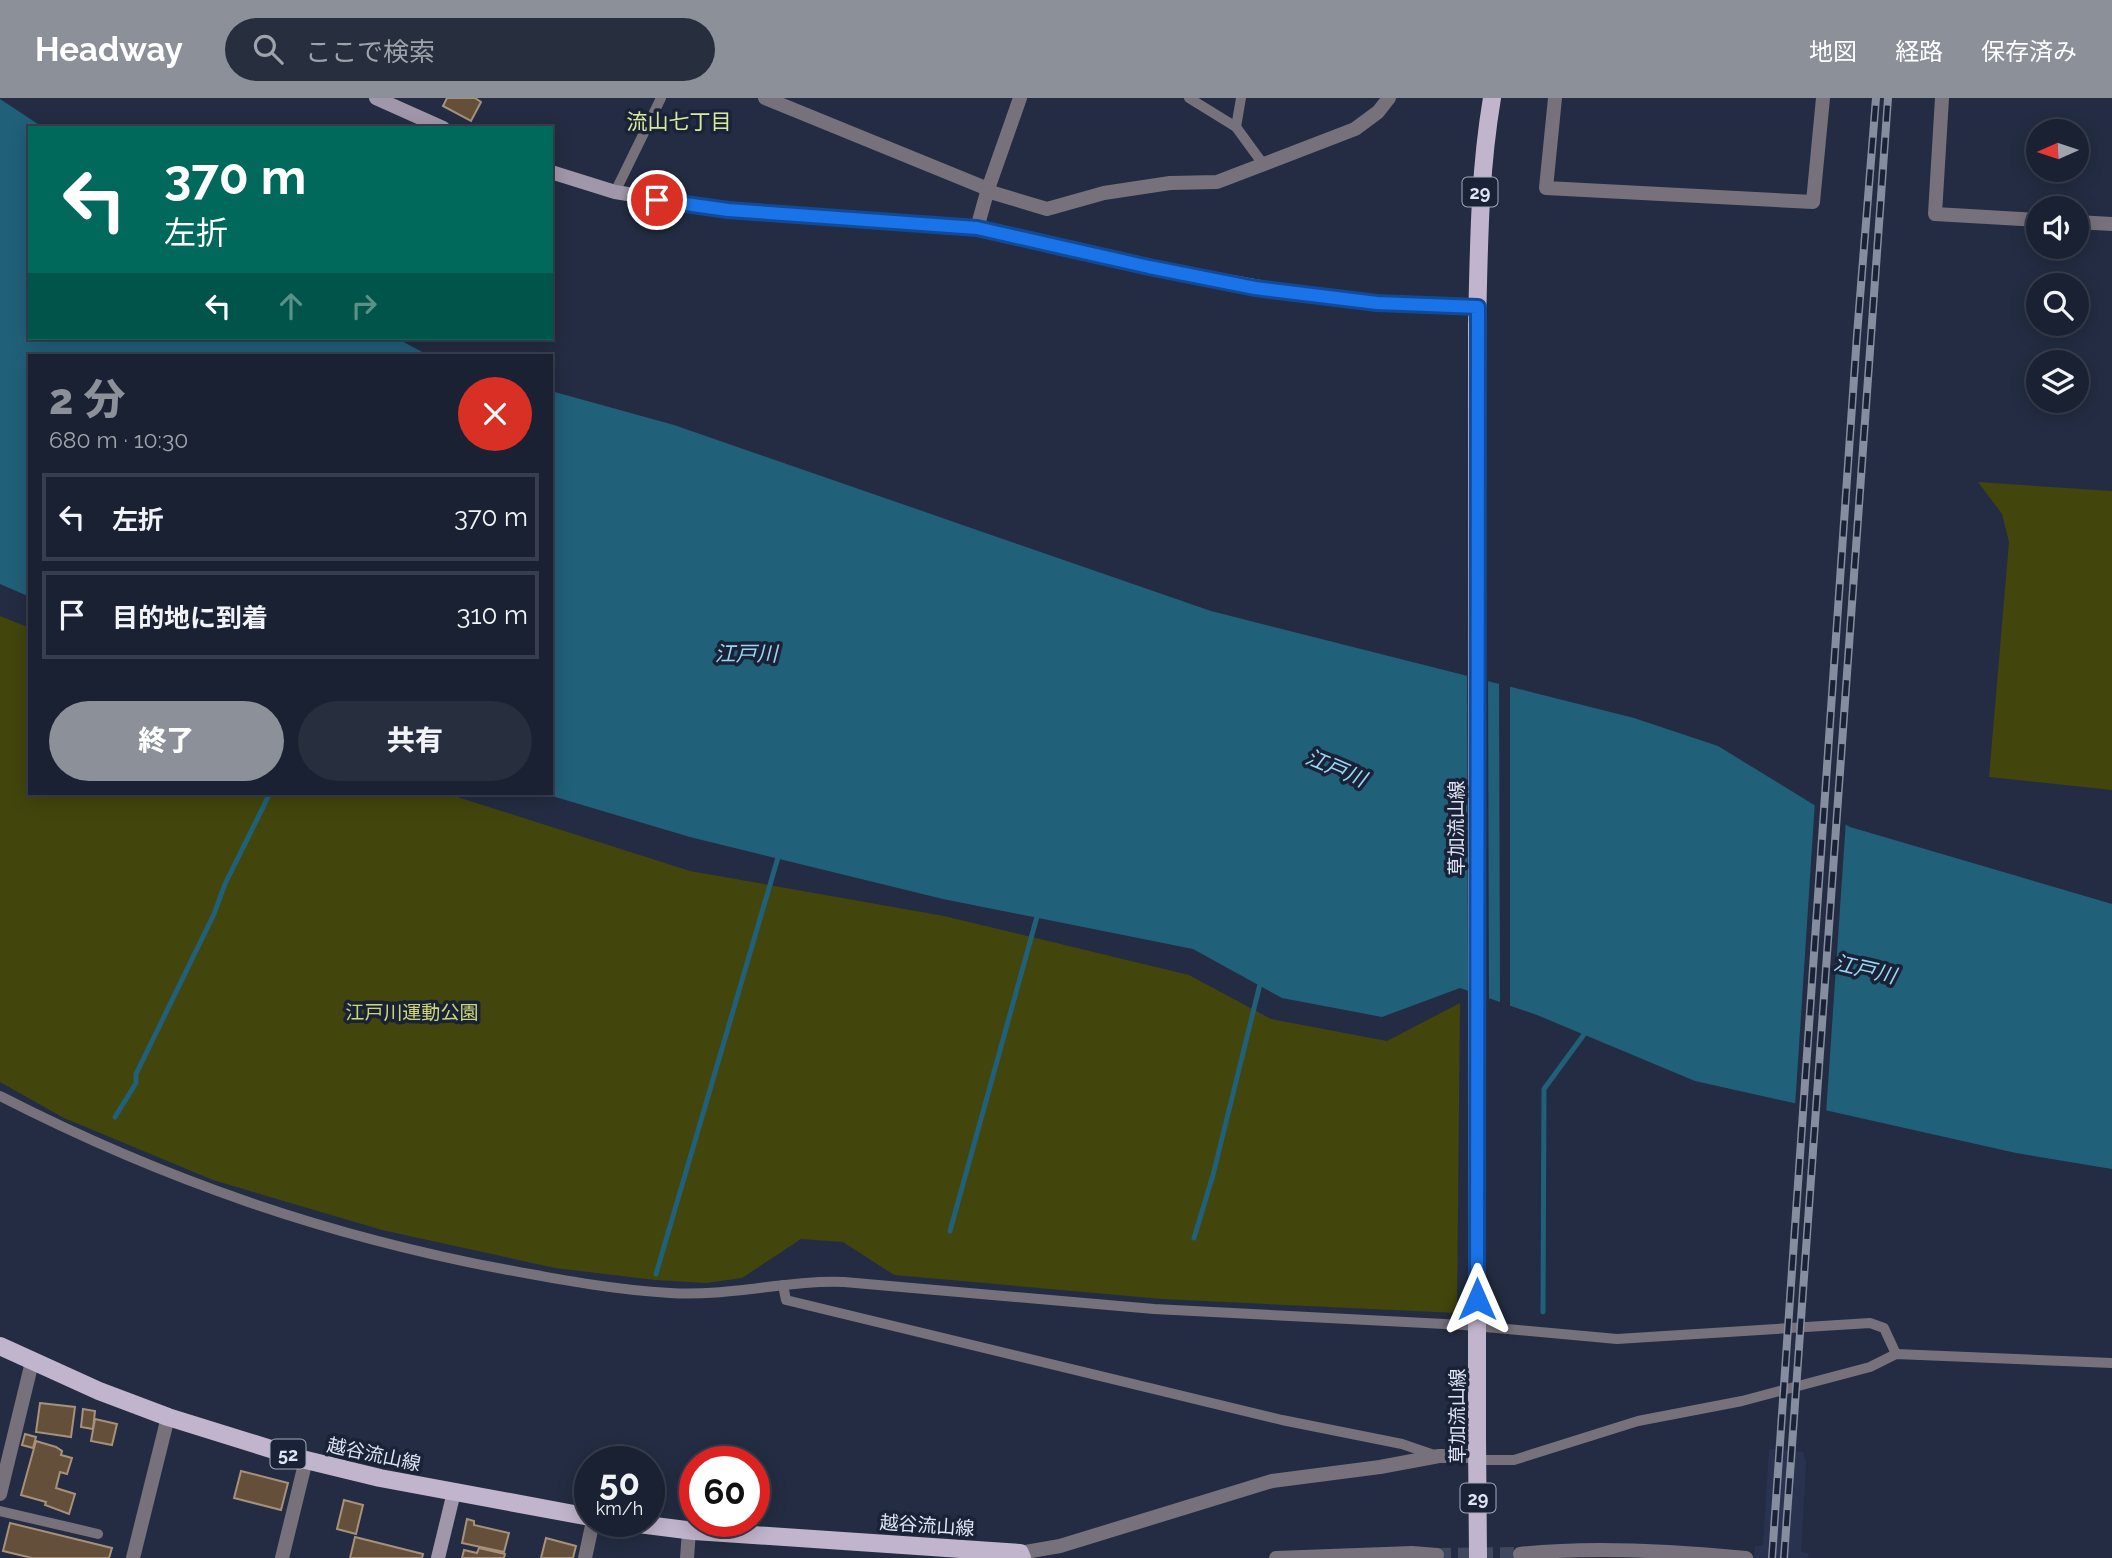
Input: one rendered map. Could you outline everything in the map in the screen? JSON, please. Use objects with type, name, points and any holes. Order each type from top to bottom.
[{"type":"main road","name":"草加流山線","points":[[1478,1558],[1477,326],[1480,188],[1492,98]]},
{"type":"main road","name":"越谷流山線","points":[[0,1346],[99,1391],[168,1417],[306,1460],[380,1478],[574,1516]]},
{"type":"main road","name":"越谷流山線","points":[[766,1537],[1024,1557]]},
{"type":"street","points":[[376,98],[439,126]]},
{"type":"street","points":[[765,98],[988,190],[1046,209],[1104,193],[1170,183],[1217,181],[1355,129],[1378,113],[1389,98]]},
{"type":"street","points":[[977,228],[1020,98]]},
{"type":"street","points":[[1555,98],[1546,188],[1813,202],[1822,98]]},
{"type":"street","points":[[1942,98],[1935,214],[2026,219]]},
{"type":"street","points":[[553,174],[615,192],[728,210],[977,228],[1255,288],[1377,303],[1478,307]]},
{"type":"street","points":[[2089,223],[2112,224]]},
{"type":"street","points":[[0,1494],[5,1455],[32,1362]]},
{"type":"street","points":[[133,1558],[168,1417]]},
{"type":"street","points":[[1024,1557],[1272,1480],[1380,1467],[1478,1451]]},
{"type":"street","points":[[282,1558],[306,1460]]},
{"type":"street","points":[[438,1558],[454,1492]]},
{"type":"street","points":[[585,1558],[588,1537]]},
{"type":"street","points":[[687,1558],[689,1537]]},
{"type":"street","points":[[1520,1554],[1551,1551],[1746,1558]]},
{"type":"street","points":[[1276,1558],[1412,1553],[1437,1555]]},
{"type":"lane","points":[[615,192],[661,98]]},
{"type":"lane","points":[[1189,98],[1237,127],[1263,164]]},
{"type":"lane","points":[[1237,127],[1241,98]]},
{"type":"lane","points":[[0,1096],[120,1153],[199,1186],[295,1219],[404,1249],[547,1277],[669,1293],[718,1294],[812,1281],[844,1282],[1154,1309],[1464,1325],[1617,1339],[1870,1322],[1884,1328],[1896,1354]]},
{"type":"lane","points":[[783,1285],[786,1300],[1269,1417],[1402,1444],[1438,1456]]},
{"type":"lane","points":[[1478,1451],[1514,1460],[1638,1421],[1742,1401],[1870,1367],[1896,1354],[2112,1363]]},
{"type":"lane","points":[[0,1511],[98,1534]]},
{"type":"shaded area","points":[[1769,1449],[1803,1452],[1806,1463],[1801,1552],[1809,1553],[1808,1558],[1754,1558],[1755,1546],[1763,1546]]},
{"type":"green space","points":[[1978,482],[2112,491],[2112,790],[1989,777],[2009,542],[2002,514]]},
{"type":"green space","name":"江戸川運動公園","points":[[0,616],[28,627],[28,795],[451,795],[690,871],[944,916],[1189,975],[1271,1019],[1387,1041],[1460,1003],[1457,1313],[1162,1299],[894,1275],[843,1242],[801,1239],[742,1278],[706,1283],[555,1268],[382,1230],[213,1180],[64,1118],[0,1082]]},
{"type":"water","points":[[0,99],[41,126],[28,126],[28,340],[400,340],[426,354],[28,354],[28,596],[0,584]]},
{"type":"water","name":"江戸川","points":[[553,392],[674,425],[1211,611],[1634,718],[1718,746],[1850,827],[2112,904],[2112,1169],[2016,1153],[1695,1081],[1537,1015],[1460,988],[1382,1017],[1282,998],[1193,949],[943,899],[690,837],[549,795],[553,795]]},
{"type":"pier","points":[[1467,672],[1488,677],[1489,1002],[1468,995]]},
{"type":"pier","points":[[1499,680],[1510,683],[1510,1009],[1500,1005]]},
{"type":"pier","points":[[1815,801],[1846,820],[1826,1114],[1795,1107]]},
{"type":"building","points":[[447,98],[475,98],[481,102],[471,121],[443,106]]},
{"type":"building","points":[[40,1403],[75,1407],[71,1437],[36,1432]]},
{"type":"building","points":[[83,1409],[95,1411],[93,1429],[81,1427]]},
{"type":"building","points":[[95,1419],[117,1424],[112,1445],[91,1441]]},
{"type":"building","points":[[25,1434],[36,1437],[33,1448],[22,1445]]},
{"type":"building","points":[[36,1441],[56,1447],[62,1451],[61,1455],[72,1458],[67,1474],[60,1472],[56,1488],[75,1494],[69,1514],[45,1505],[46,1502],[21,1495]]},
{"type":"building","points":[[241,1471],[288,1483],[281,1510],[234,1498]]},
{"type":"building","points":[[344,1500],[363,1505],[356,1534],[337,1529]]},
{"type":"building","points":[[467,1519],[474,1521],[474,1525],[509,1533],[504,1552],[462,1543]]},
{"type":"building","points":[[10,1523],[112,1548],[109,1558],[32,1558],[3,1551]]},
{"type":"building","points":[[355,1537],[423,1554],[422,1558],[350,1558]]},
{"type":"building","points":[[546,1538],[576,1546],[573,1558],[541,1558]]},
{"type":"building","points":[[479,1548],[505,1554],[504,1558],[462,1558],[464,1550],[477,1553]]},
{"type":"waterway","points":[[115,1117],[136,1083],[136,1074],[269,795]]},
{"type":"waterway","points":[[656,1274],[779,854]]},
{"type":"waterway","points":[[950,1231],[1038,913]]},
{"type":"waterway","points":[[1194,1238],[1213,1175],[1261,980]]},
{"type":"waterway","points":[[1543,1312],[1544,1089],[1588,1029]]},
{"type":"tunnel","points":[[1437,1555],[1520,1554]]},
{"type":"railway","points":[[1772,1558],[1857,335],[1876,98]]},
{"type":"railway","points":[[1784,1558],[1888,98]]},
{"type":"district","name":"流山七丁目","points":[[679,121]]},
{"type":"route","points":[[657,200],[728,210],[977,228],[1255,288],[1377,303],[1478,307],[1477,1299]]}]
